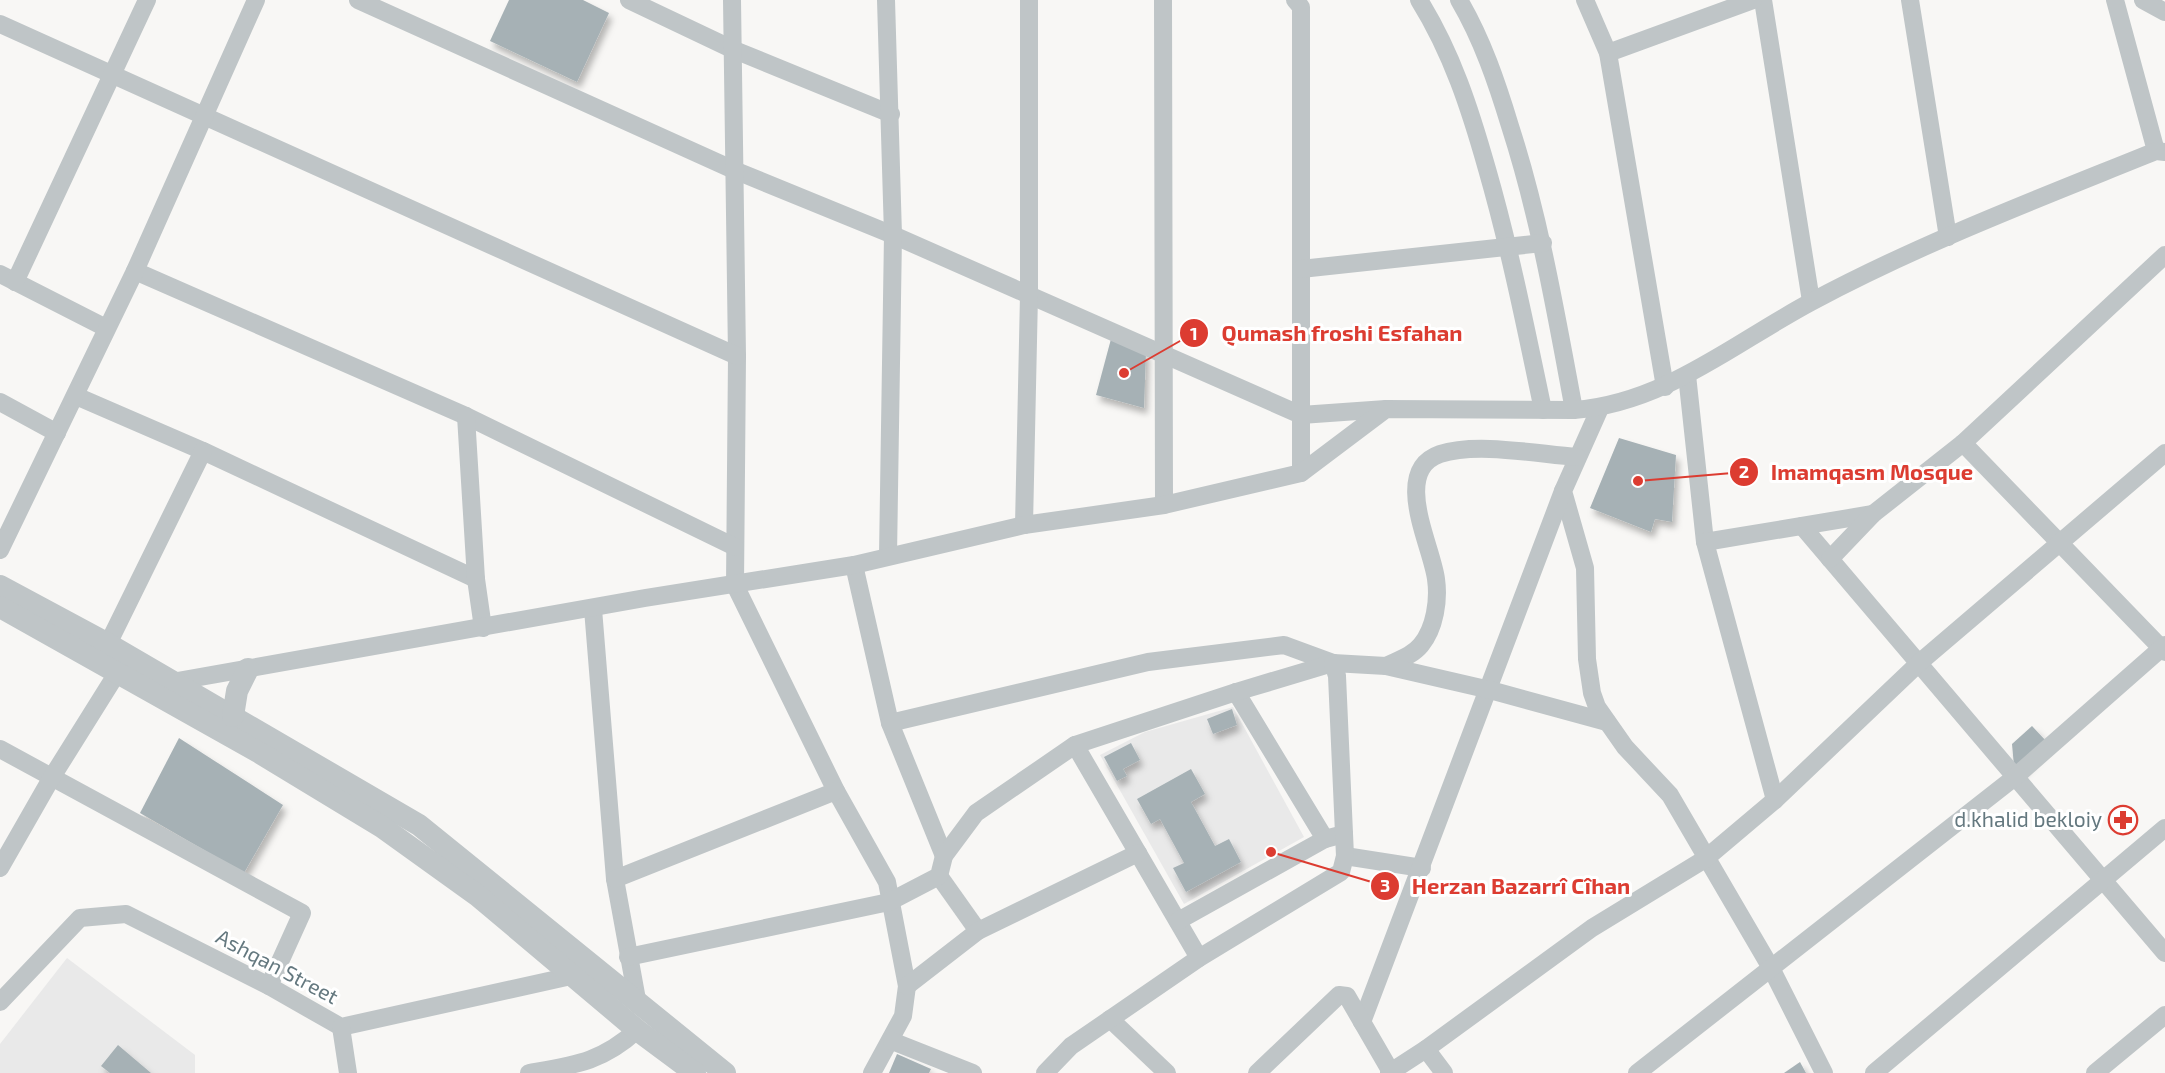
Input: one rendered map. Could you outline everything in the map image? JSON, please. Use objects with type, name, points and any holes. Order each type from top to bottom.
[{"type":"street","points":[[106,328],[8,278],[147,0]]},
{"type":"street","points":[[0,550],[135,271],[256,0]]},
{"type":"street","points":[[358,0],[734,170],[893,235],[1301,415],[1386,410],[1600,408],[1665,387],[1811,302],[1948,237],[2160,152],[2115,0]]},
{"type":"street","points":[[629,0],[732,49],[891,114]]},
{"type":"street","points":[[732,0],[737,356],[735,585],[836,791],[887,882],[889,902],[907,986],[903,1016],[892,1041],[872,1073]]},
{"type":"street","points":[[886,0],[893,235],[888,556]]},
{"type":"street","points":[[1024,525],[1029,295],[1029,0]]},
{"type":"street","points":[[1163,0],[1164,505]]},
{"type":"street","points":[[1295,0],[1302,7],[1301,473]]},
{"type":"street","points":[[1419,0],[1447,48],[1462,87],[1509,246],[1543,410]]},
{"type":"street","points":[[1459,0],[1497,84],[1543,243],[1574,410]]},
{"type":"street","points":[[1585,0],[1608,53],[1665,387]]},
{"type":"street","points":[[1608,53],[1753,0]]},
{"type":"street","points":[[1764,0],[1811,302]]},
{"type":"street","points":[[1910,0],[1948,237]]},
{"type":"street","points":[[2143,0],[2165,12]]},
{"type":"street","points":[[0,24],[737,356]]},
{"type":"street","points":[[1302,269],[1543,243]]},
{"type":"street","points":[[1830,559],[1873,514],[1964,443],[2165,255]]},
{"type":"street","points":[[135,271],[466,416],[735,546]]},
{"type":"street","points":[[1687,375],[1705,542],[1775,800]]},
{"type":"street","points":[[76,396],[203,451],[476,579]]},
{"type":"street","points":[[0,402],[57,433]]},
{"type":"street","points":[[1362,1023],[1490,690],[1563,491],[1600,408]]},
{"type":"street","points":[[144,687],[854,565],[1024,525],[1164,505],[1301,473],[1386,410]]},
{"type":"street","points":[[466,416],[476,579],[483,628]]},
{"type":"street","points":[[1637,1073],[2015,777],[2164,648],[1964,443]]},
{"type":"street","points":[[1386,666],[1405,657],[1421,645],[1434,612],[1437,580],[1416,499],[1418,477],[1425,463],[1447,453],[1470,450],[1577,457]]},
{"type":"street","points":[[108,644],[203,451]]},
{"type":"street","points":[[1257,1073],[1339,994],[1347,996],[1390,1072],[1426,1049],[1592,928],[1705,859],[1775,800],[1919,663],[2058,541],[2163,457]]},
{"type":"street","points":[[1563,491],[1586,568],[1588,678],[1597,706],[1625,747],[1670,795],[1705,859],[1771,968],[1824,1073]]},
{"type":"street","points":[[1705,542],[1873,514]]},
{"type":"street","points":[[1802,526],[2165,953]]},
{"type":"street","points":[[854,565],[890,723],[944,856]]},
{"type":"street","points":[[0,586],[108,644],[122,664],[144,687],[382,827],[478,896],[637,1030],[695,1073]]},
{"type":"street","points":[[0,607],[122,664],[174,682],[419,825],[724,1073]]},
{"type":"street","points":[[592,609],[615,879],[628,957],[639,1005]]},
{"type":"street","points":[[890,723],[1148,662],[1284,645],[1333,663],[1386,666],[1490,690],[1607,722]]},
{"type":"street","points":[[628,957],[889,902],[939,876],[944,856],[976,813],[1075,745],[1333,663]]},
{"type":"street","points":[[1045,1073],[1071,1046],[1199,958],[1341,872],[1345,856],[1337,676],[1333,663]]},
{"type":"street","points":[[0,868],[52,777],[122,664]]},
{"type":"street","points":[[233,716],[237,691],[248,669]]},
{"type":"street","points":[[1236,692],[1325,839]]},
{"type":"street","points":[[1075,745],[1199,958]]},
{"type":"street","points":[[0,748],[302,913],[269,986]]},
{"type":"street","points":[[615,879],[836,791]]},
{"type":"street","points":[[1874,1073],[2104,882],[2165,828]]},
{"type":"street","points":[[1178,921],[1325,839],[1344,834]]},
{"type":"street","points":[[907,986],[978,931],[1138,853]]},
{"type":"street","points":[[1345,856],[1422,868]]},
{"type":"street","points":[[939,876],[978,931]]},
{"type":"street","name":"Ashqan Street","points":[[0,1002],[80,918],[126,914],[269,986],[341,1027],[572,976]]},
{"type":"street","points":[[2095,1073],[2165,1015]]},
{"type":"street","points":[[1110,1019],[1167,1073]]},
{"type":"street","points":[[341,1027],[348,1073]]},
{"type":"street","points":[[530,1073],[608,1054],[637,1030]]},
{"type":"street","points":[[892,1041],[973,1073]]},
{"type":"street","points":[[1426,1049],[1444,1073]]},
{"type":"shaded area","points":[[1233,707],[1304,837],[1184,904],[1100,755],[1145,732]]},
{"type":"shaded area","points":[[67,958],[195,1055],[195,1073],[0,1073],[0,1044]]},
{"type":"building","points":[[509,0],[583,0],[609,13],[577,82],[490,41]]},
{"type":"building","points":[[1111,339],[1146,352],[1144,408],[1096,395]]},
{"type":"building","points":[[1619,438],[1676,455],[1672,522],[1655,519],[1651,532],[1590,508]]},
{"type":"building","points":[[1232,709],[1237,725],[1213,734],[1207,719]]},
{"type":"building","points":[[2032,726],[2047,742],[2015,777],[2012,744]]},
{"type":"building","points":[[179,738],[283,805],[244,873],[140,813]]},
{"type":"building","points":[[1131,743],[1140,760],[1123,769],[1127,776],[1117,781],[1104,757]]},
{"type":"building","points":[[1191,769],[1205,794],[1191,802],[1215,846],[1229,839],[1241,862],[1186,892],[1173,868],[1184,863],[1160,819],[1151,824],[1137,799]]},
{"type":"building","points":[[118,1045],[151,1073],[110,1073],[101,1066]]},
{"type":"building","points":[[897,1054],[931,1069],[929,1073],[889,1073]]},
{"type":"building","points":[[1800,1062],[1806,1073],[1784,1073]]},
{"type":"place","name":"Qumash froshi Esfahan","points":[[1124,373]]},
{"type":"place","name":"Imamqasm Mosque","points":[[1638,481]]},
{"type":"place","name":"d.khalid bekloiy","points":[[2123,820]]},
{"type":"place","name":"Herzan Bazarrî Cîhan","points":[[1271,852]]}]
